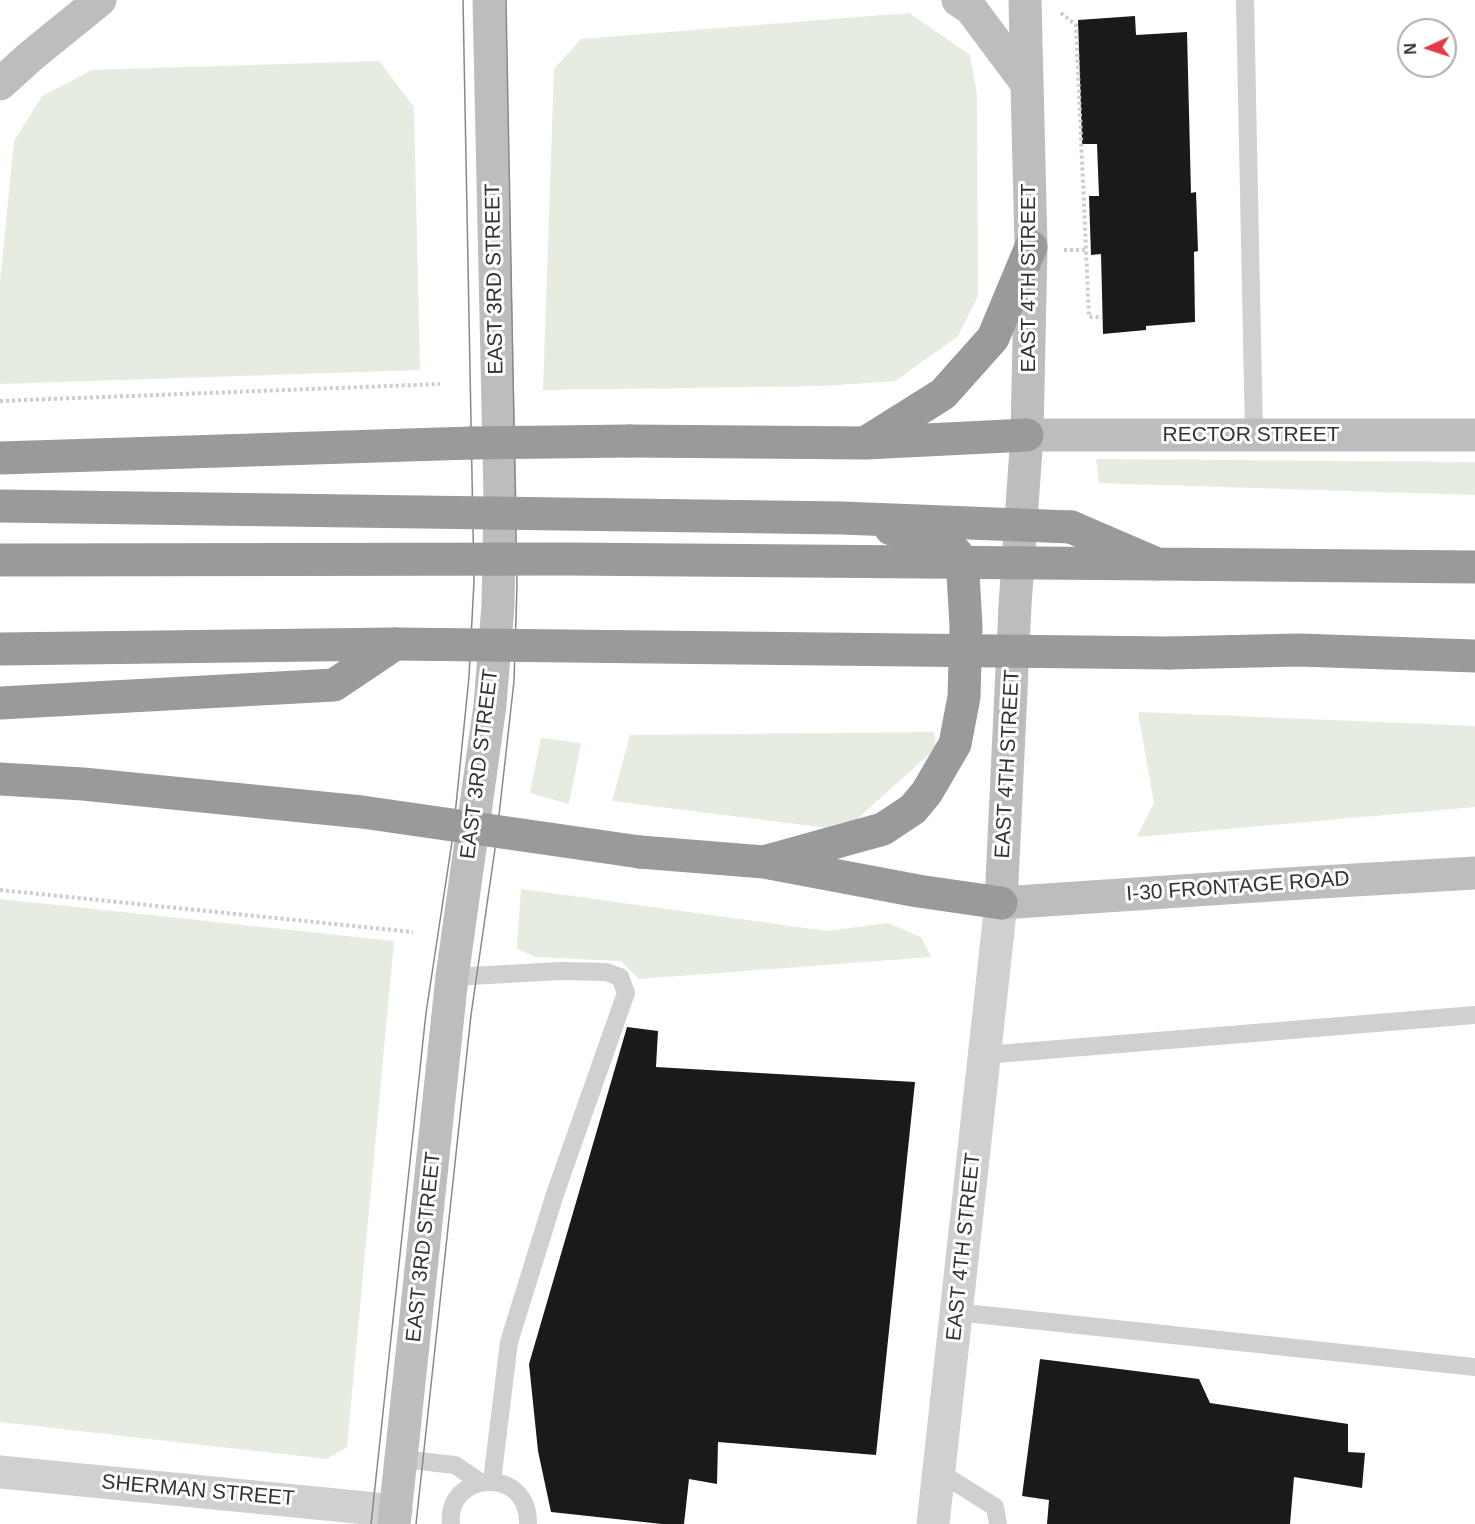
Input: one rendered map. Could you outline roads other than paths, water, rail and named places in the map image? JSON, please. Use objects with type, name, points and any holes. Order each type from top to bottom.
[{"type":"highway","points":[[866,443],[943,394],[993,338],[1031,247]]},
{"type":"highway","points":[[0,458],[471,443],[629,441],[866,443],[1027,435]]},
{"type":"highway","points":[[500,498],[913,531],[945,542],[957,554],[963,574],[965,599],[964,696],[955,744],[927,792],[913,809],[883,829],[764,862]]},
{"type":"highway","points":[[0,506],[842,518],[1071,527],[1157,564]]},
{"type":"highway","points":[[0,560],[579,559],[1475,567]]},
{"type":"highway","points":[[0,649],[395,644],[1169,653],[1299,650],[1475,656]]},
{"type":"highway","points":[[0,703],[334,685],[395,644]]},
{"type":"highway","points":[[0,779],[83,784],[362,812],[640,852],[764,862],[918,891],[1001,903]]},
{"type":"main road","points":[[0,84],[100,0]]},
{"type":"main road","name":"EAST 3RD STREET","points":[[395,1517],[452,977],[490,705],[498,605],[500,498],[489,0]]},
{"type":"main road","points":[[958,0],[971,9],[1028,84]]},
{"type":"main road","name":"EAST 4TH STREET","points":[[1001,903],[1015,605],[1027,435],[1031,247],[1025,0]]},
{"type":"main road","name":"RECTOR STREET","points":[[1027,435],[1475,435]]},
{"type":"main road","name":"I-30 FRONTAGE ROAD","points":[[1001,903],[1475,873]]},
{"type":"street","name":"EAST 4TH STREET","points":[[933,1524],[1001,903]]},
{"type":"street","name":"SHERMAN STREET","points":[[0,1472],[395,1517]]},
{"type":"lane","points":[[1245,0],[1254,434]]},
{"type":"lane","points":[[452,977],[561,971],[606,972],[620,977],[626,993],[555,1194],[509,1342],[486,1482]]},
{"type":"lane","points":[[985,1056],[1475,1015]]},
{"type":"lane","points":[[956,1311],[1475,1367]]},
{"type":"lane","points":[[401,1459],[455,1465],[486,1482],[509,1486],[522,1497],[529,1513],[528,1524]]},
{"type":"lane","points":[[939,1472],[995,1507],[998,1524]]},
{"type":"lane","points":[[451,1524],[450,1518],[455,1502],[465,1490],[486,1482]]},
{"type":"tram line","points":[[371,1524],[426,1013],[453,835],[469,677],[474,581],[463,0]]},
{"type":"tram line","points":[[416,1524],[471,1015],[496,842],[514,681],[517,585],[506,0]]}]
